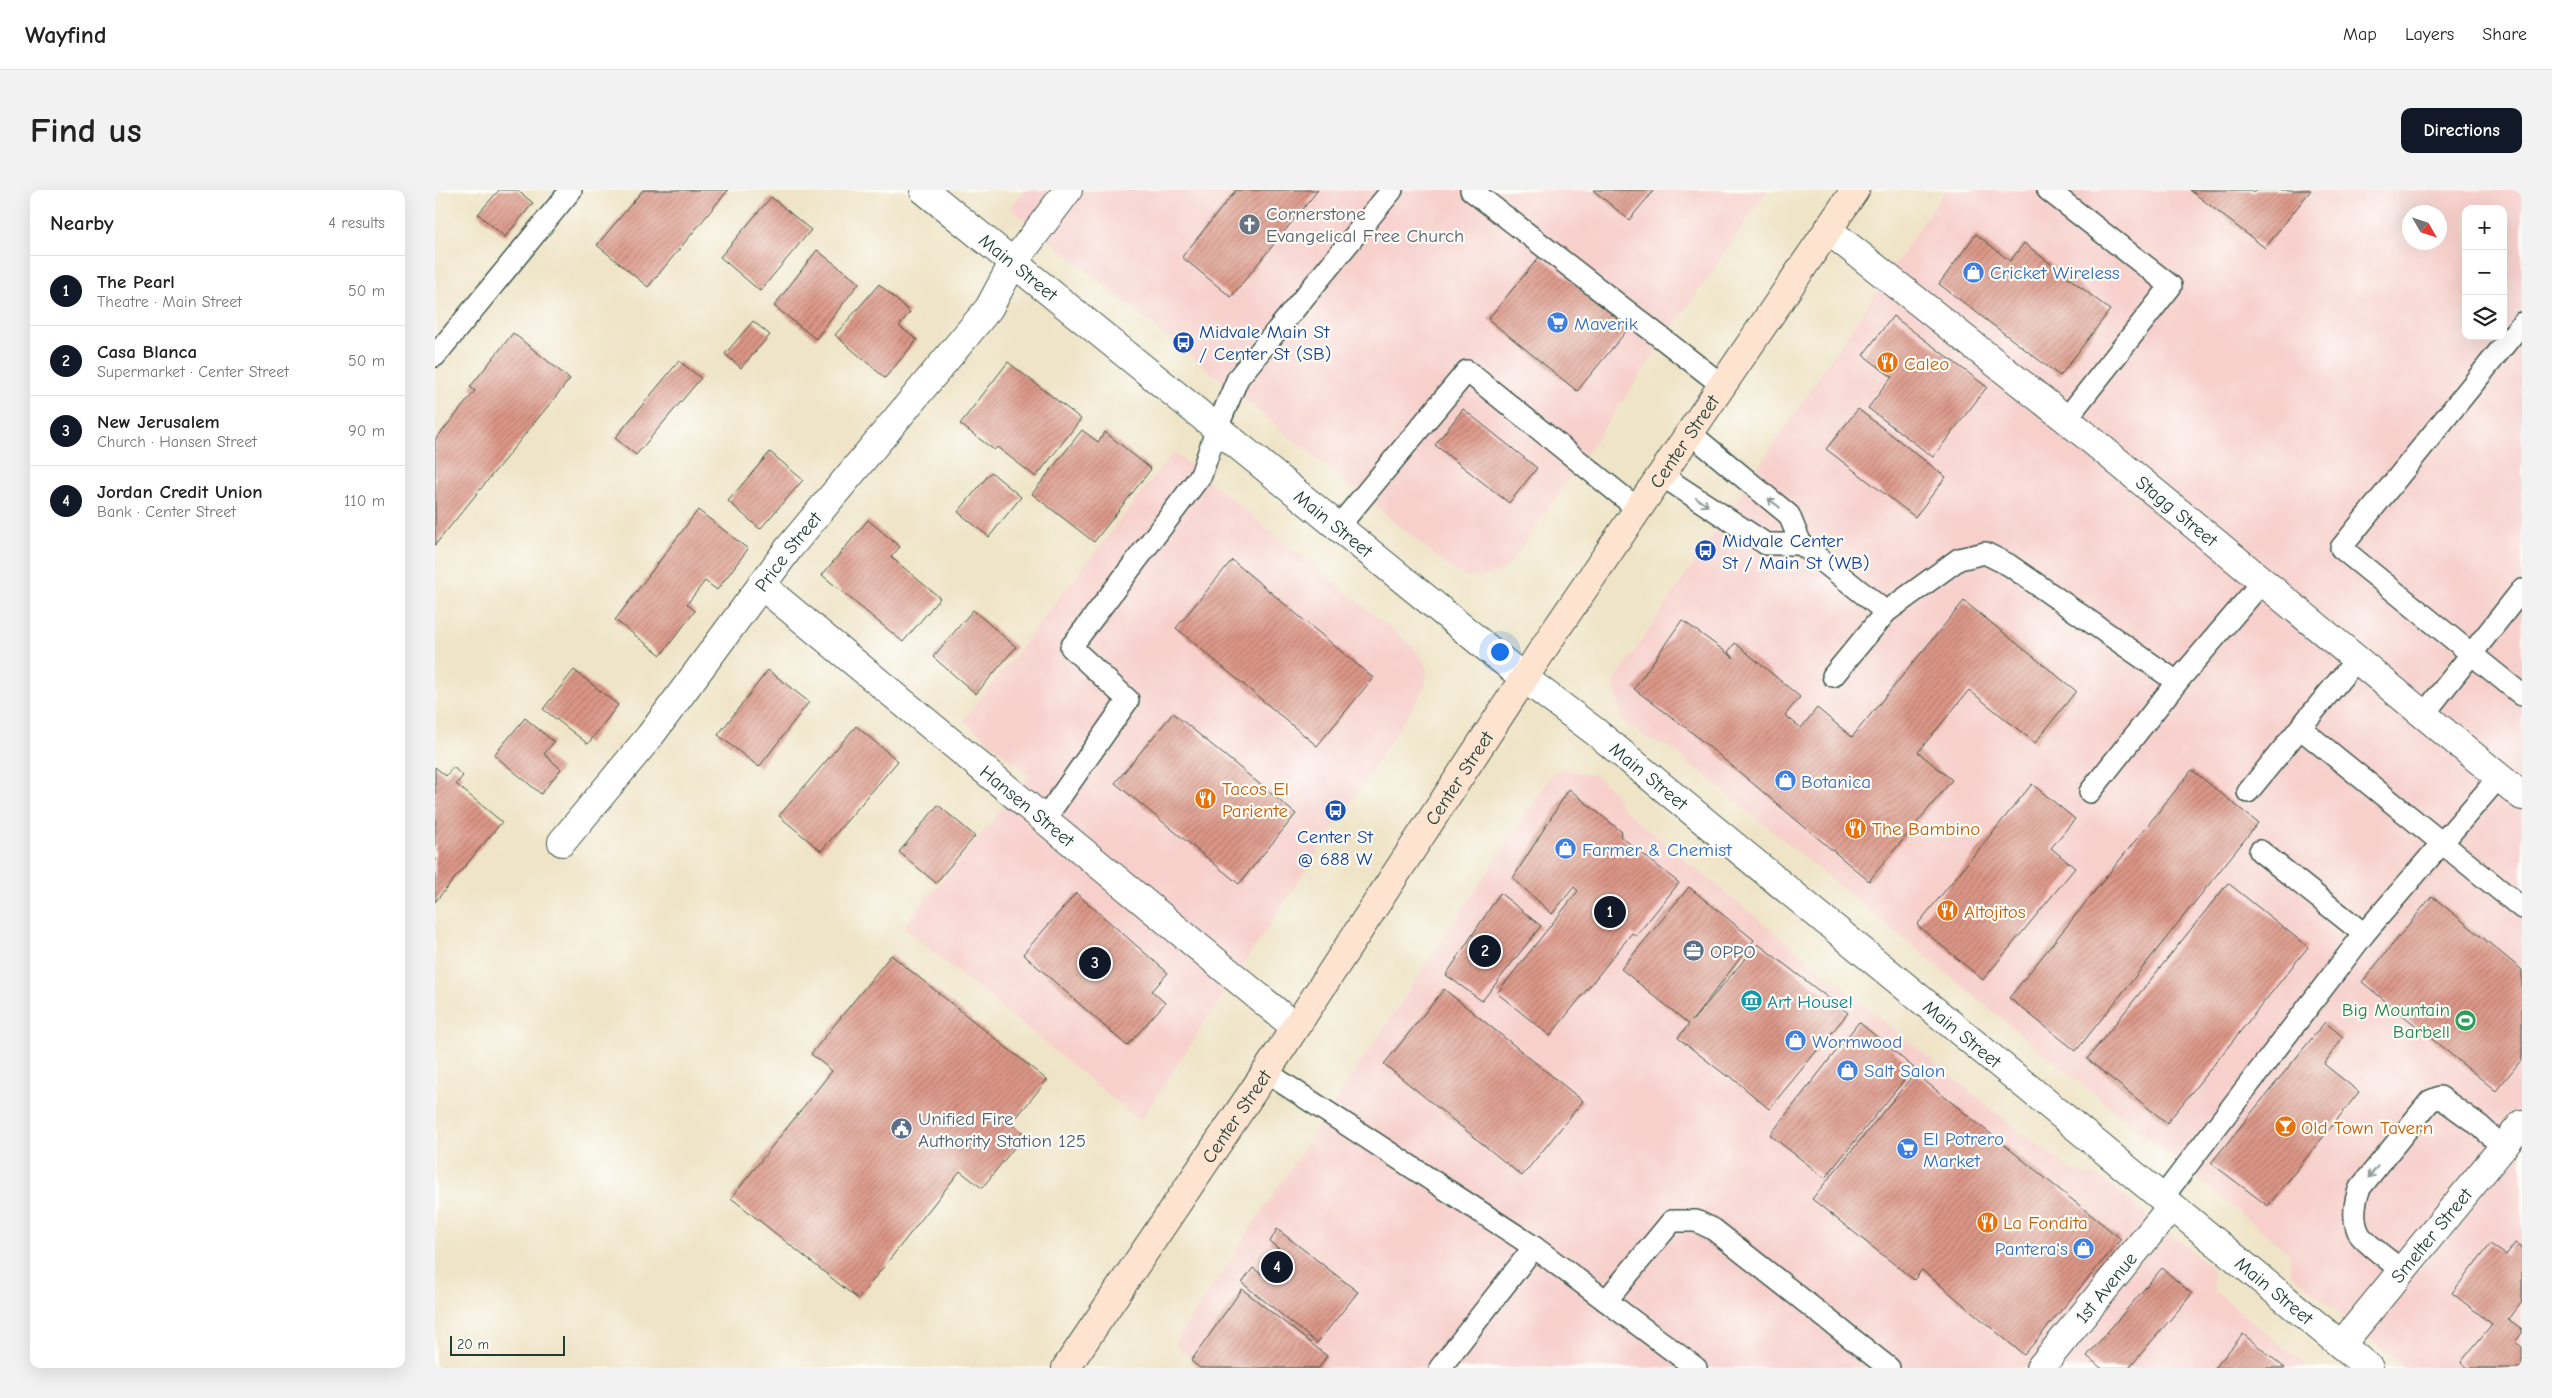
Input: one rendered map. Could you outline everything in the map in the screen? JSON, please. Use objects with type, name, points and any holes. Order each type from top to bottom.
[{"type":"main road","name":"Center Street","points":[[1066,1368],[1295,1027],[1524,678],[1855,190]]},
{"type":"street","name":"Main Street","points":[[924,190],[1524,678],[1597,734],[2369,1368]]},
{"type":"street","name":"Price Street","points":[[562,842],[650,736],[789,548],[989,308],[1013,263],[1068,190]]},
{"type":"street","name":"Stagg Street","points":[[1828,230],[2066,420],[2522,796]]},
{"type":"street","name":"Hansen Street","points":[[761,585],[1295,1027]]},
{"type":"street","name":"Smelter Street","points":[[2341,1345],[2522,1124]]},
{"type":"street","name":"1st Avenue","points":[[2040,1368],[2167,1202]]},
{"type":"lane","points":[[435,356],[571,190]]},
{"type":"lane","points":[[1044,820],[1128,700],[1071,646],[1201,475],[1217,428],[1238,378],[1392,190]]},
{"type":"lane","points":[[1471,190],[1722,385]]},
{"type":"lane","points":[[2048,190],[2171,286],[2066,420]]},
{"type":"lane","points":[[2522,323],[2341,548],[2522,695]]},
{"type":"lane","points":[[1338,527],[1467,370],[1638,509]]},
{"type":"lane","points":[[1690,433],[1789,515],[1801,544],[1886,612]]},
{"type":"lane","points":[[1661,475],[1766,544],[1801,544]]},
{"type":"lane","points":[[1833,676],[1886,612],[1959,559],[1985,553],[2009,565],[2177,682]]},
{"type":"lane","points":[[2090,792],[2177,682],[2263,581]]},
{"type":"lane","points":[[2424,714],[2522,590]]},
{"type":"lane","points":[[2248,792],[2357,659]]},
{"type":"lane","points":[[2300,728],[2522,908]]},
{"type":"lane","points":[[2167,1202],[2364,934],[2499,777]]},
{"type":"lane","points":[[2261,851],[2364,934]]},
{"type":"lane","points":[[1265,1072],[1534,1248],[1697,1368]]},
{"type":"lane","points":[[2402,1271],[2360,1236],[2355,1208],[2360,1188],[2398,1140],[2430,1101],[2440,1097],[2473,1120],[2503,1147]]},
{"type":"lane","points":[[1606,1301],[1672,1221],[1696,1221],[1720,1234],[1889,1368]]},
{"type":"lane","points":[[1440,1368],[1534,1248]]},
{"type":"shaded area","points":[[1025,190],[1768,190],[1510,564],[1502,571],[1481,577],[1468,577],[1451,568],[1010,208]]},
{"type":"shaded area","points":[[1945,190],[2522,190],[2522,1368],[2406,1368],[2291,1274],[2289,1253],[1667,745],[1650,740],[1623,721],[1614,684]]},
{"type":"shaded area","points":[[1174,451],[1413,647],[1425,662],[1427,671],[1424,688],[1416,702],[1140,1121],[903,927],[1030,776],[964,720]]},
{"type":"shaded area","points":[[1559,769],[1594,775],[1615,793],[1619,806],[2010,1124],[2074,1172],[2100,1177],[2212,1268],[2214,1291],[2309,1368],[1203,1368],[1174,1344],[1550,778]]},
{"type":"building","points":[[499,190],[517,190],[533,203],[505,237],[478,214]]},
{"type":"building","points":[[643,190],[728,190],[648,287],[597,245]]},
{"type":"building","name":"Cornerstone Evangelical Free Church","points":[[1236,190],[1318,190],[1231,297],[1182,257]]},
{"type":"building","points":[[1593,190],[1654,190],[1629,220]]},
{"type":"building","points":[[2190,190],[2251,190],[2254,193],[2256,190],[2311,190],[2265,248]]},
{"type":"building","points":[[771,197],[811,230],[760,291],[720,257]]},
{"type":"building","points":[[1976,234],[2010,261],[2024,243],[2110,310],[2060,376],[1939,284]]},
{"type":"building","points":[[817,250],[859,283],[816,339],[774,306]]},
{"type":"building","name":"Maverik","points":[[1540,256],[1629,328],[1577,391],[1488,319]]},
{"type":"building","points":[[879,284],[910,312],[899,326],[917,340],[885,378],[835,335]]},
{"type":"building","points":[[1893,316],[1987,387],[1933,457],[1868,408],[1892,377],[1863,355]]},
{"type":"building","points":[[753,321],[770,335],[741,368],[725,354]]},
{"type":"building","points":[[513,333],[570,379],[435,545],[435,440],[475,391],[470,387]]},
{"type":"building","points":[[679,361],[701,378],[636,455],[615,438]]},
{"type":"building","points":[[1008,362],[1081,419],[1036,477],[997,447],[994,450],[960,424]]},
{"type":"building","points":[[1463,409],[1537,468],[1509,503],[1435,445]]},
{"type":"building","points":[[1858,409],[1946,477],[1915,517],[1826,449]]},
{"type":"building","points":[[1082,430],[1098,442],[1105,432],[1151,469],[1094,542],[1032,494]]},
{"type":"building","points":[[770,452],[803,480],[760,529],[728,501]]},
{"type":"building","points":[[991,472],[1021,497],[989,537],[958,512]]},
{"type":"building","points":[[698,510],[748,549],[717,590],[705,581],[687,604],[695,611],[661,655],[615,620]]},
{"type":"building","points":[[868,520],[900,547],[891,557],[940,598],[903,642],[822,575]]},
{"type":"building","points":[[1232,560],[1373,678],[1317,746],[1176,628]]},
{"type":"building","points":[[1964,601],[2076,691],[2035,743],[1969,690],[1918,752],[1952,780],[1869,881],[1689,730],[1634,689],[1682,620],[1734,658],[1728,652],[1735,643],[1800,697],[1785,715],[1801,728],[1817,708],[1852,737]]},
{"type":"building","points":[[973,610],[1016,647],[976,694],[933,657]]},
{"type":"building","points":[[574,670],[618,705],[588,744],[543,709]]},
{"type":"building","points":[[768,670],[809,702],[759,767],[718,735]]},
{"type":"building","name":"Tacos El Pariente","points":[[1173,713],[1296,814],[1239,884],[1115,783]]},
{"type":"building","points":[[525,718],[554,742],[544,754],[561,769],[541,794],[494,755]]},
{"type":"building","points":[[856,726],[898,761],[821,851],[779,816]]},
{"type":"building","points":[[435,767],[446,776],[453,767],[463,776],[456,784],[502,822],[435,902]]},
{"type":"building","points":[[2192,770],[2258,823],[2076,1051],[2009,998]]},
{"type":"building","points":[[2032,784],[2075,819],[2051,848],[2075,868],[1983,980],[1917,925]]},
{"type":"building","points":[[1569,789],[1622,832],[1620,836],[1679,883],[1636,936],[1632,933],[1550,1036],[1497,993],[1578,891],[1574,887],[1552,914],[1513,878]]},
{"type":"building","points":[[938,805],[975,836],[936,883],[899,852]]},
{"type":"building","points":[[2228,883],[2308,947],[2167,1123],[2087,1059]]},
{"type":"building","points":[[1689,887],[1754,940],[1692,1021],[1758,944],[1848,1013],[1769,1109],[1729,1075],[1728,1077],[1678,1038],[1689,1024],[1621,969]]},
{"type":"building","points":[[1076,893],[1168,973],[1152,991],[1165,1003],[1127,1046],[1023,954]]},
{"type":"building","points":[[1500,893],[1541,926],[1482,1001],[1446,975]]},
{"type":"building","name":"Big Mountain Barbell","points":[[2432,896],[2522,970],[2522,1059],[2496,1091],[2362,982]]},
{"type":"building","name":"Unified Fire Authority Station 125","points":[[891,955],[1047,1080],[1011,1124],[1025,1134],[982,1188],[960,1171],[858,1299],[731,1198],[832,1071],[811,1054]]},
{"type":"building","points":[[1444,989],[1583,1101],[1522,1176],[1384,1064]]},
{"type":"building","points":[[1859,1022],[1914,1068],[1825,1178],[1770,1135]]},
{"type":"building","name":"Old Town Tavern","points":[[2325,1022],[2343,1037],[2324,1064],[2359,1092],[2268,1206],[2211,1163]]},
{"type":"building","points":[[1915,1073],[2121,1239],[2024,1355],[1922,1270],[1914,1280],[1812,1199]]},
{"type":"building","points":[[1277,1229],[1358,1292],[1317,1343],[1242,1283],[1253,1268],[1261,1274],[1278,1248],[1270,1242]]},
{"type":"building","points":[[2515,1243],[2522,1248],[2522,1301],[2508,1319],[2522,1329],[2522,1333],[2515,1342],[2522,1347],[2522,1368],[2468,1368],[2461,1362],[2492,1324],[2452,1293],[2490,1244],[2506,1255]]},
{"type":"building","points":[[2162,1268],[2192,1294],[2129,1368],[2101,1368],[2087,1356]]},
{"type":"building","points":[[1242,1289],[1327,1356],[1319,1368],[1200,1368],[1191,1361]]},
{"type":"building","points":[[2243,1334],[2285,1368],[2215,1368]]},
{"type":"place","name":"Cornerstone Evangelical Free Church","points":[[1250,224]]},
{"type":"place","name":"Cricket Wireless","points":[[1974,272]]},
{"type":"place","name":"Maverik","points":[[1558,323]]},
{"type":"place","name":"Midvale Main St / Center St (SB)","points":[[1183,342]]},
{"type":"place","name":"Caleo","points":[[1888,363]]},
{"type":"place","name":"Midvale Center St / Main St (WB)","points":[[1706,551]]},
{"type":"place","name":"Botanica","points":[[1785,781]]},
{"type":"place","name":"Tacos El Pariente","points":[[1206,799]]},
{"type":"place","name":"Center St @ 688 W","points":[[1335,810]]},
{"type":"place","name":"The Bambino","points":[[1856,828]]},
{"type":"place","name":"Farmer & Chemist","points":[[1566,849]]},
{"type":"place","name":"Altojitos","points":[[1948,911]]},
{"type":"place","name":"The Pearl","points":[[1610,912]]},
{"type":"place","name":"Casa Blanca","points":[[1485,951]]},
{"type":"place","name":"OPPO","points":[[1694,951]]},
{"type":"place","name":"New Jerusalem","points":[[1095,963]]},
{"type":"place","name":"Art House!","points":[[1751,1001]]},
{"type":"place","name":"Big Mountain Barbell","points":[[2466,1020]]},
{"type":"place","name":"Wormwood","points":[[1796,1041]]},
{"type":"place","name":"Salt Salon","points":[[1848,1070]]},
{"type":"place","name":"Old Town Tavern","points":[[2285,1127]]},
{"type":"place","name":"Unified Fire Authority Station 125","points":[[902,1129]]},
{"type":"place","name":"El Potrero Market","points":[[1907,1149]]},
{"type":"place","name":"La Fondita","points":[[1987,1222]]},
{"type":"place","name":"Pantera's","points":[[2084,1248]]},
{"type":"place","name":"Jordan Credit Union","points":[[1277,1267]]}]
